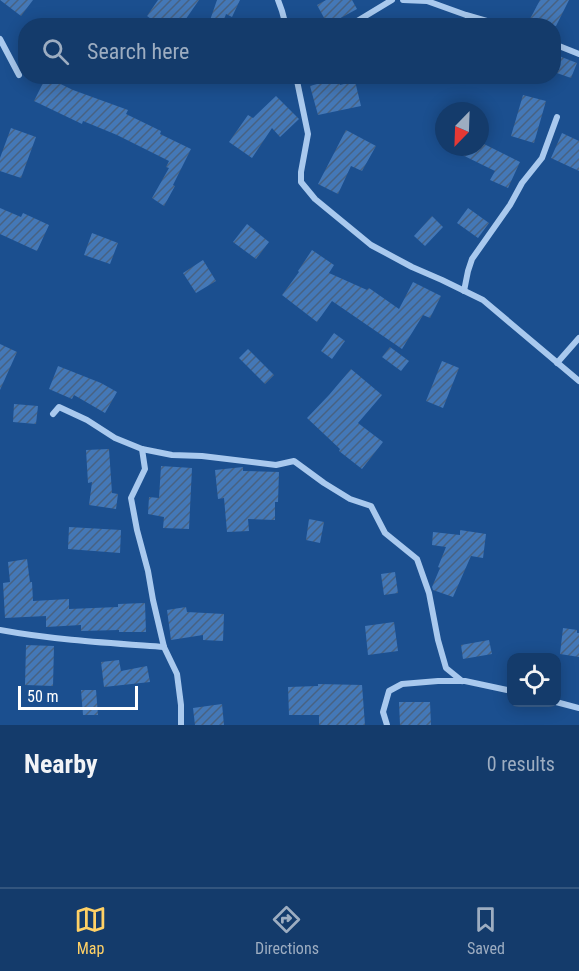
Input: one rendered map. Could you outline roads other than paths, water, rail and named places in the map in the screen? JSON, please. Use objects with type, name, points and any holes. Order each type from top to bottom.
[{"type":"street","points":[[278,0],[284,18]]},
{"type":"street","points":[[363,18],[392,0]]},
{"type":"street","points":[[403,0],[427,1],[479,18]]},
{"type":"street","points":[[0,39],[18,73]]},
{"type":"street","points":[[561,47],[579,54]]},
{"type":"street","points":[[298,84],[308,134],[300,172],[301,182],[315,199],[371,245],[483,300],[579,381]]},
{"type":"street","points":[[464,291],[472,259],[510,205],[522,183],[542,158],[557,117]]},
{"type":"street","points":[[557,363],[579,338]]},
{"type":"street","points":[[53,414],[59,407],[87,420],[115,438],[142,449],[172,455],[202,456],[276,465],[294,461],[350,499],[371,506],[384,533],[417,559],[429,593],[446,668],[462,681]]},
{"type":"street","points":[[142,449],[145,469],[131,498],[164,647],[177,674],[181,725]]},
{"type":"street","points":[[0,630],[95,643],[164,647]]},
{"type":"street","points":[[387,725],[383,712],[388,691],[402,684],[462,681],[507,690]]},
{"type":"street","points":[[561,703],[579,708]]}]
